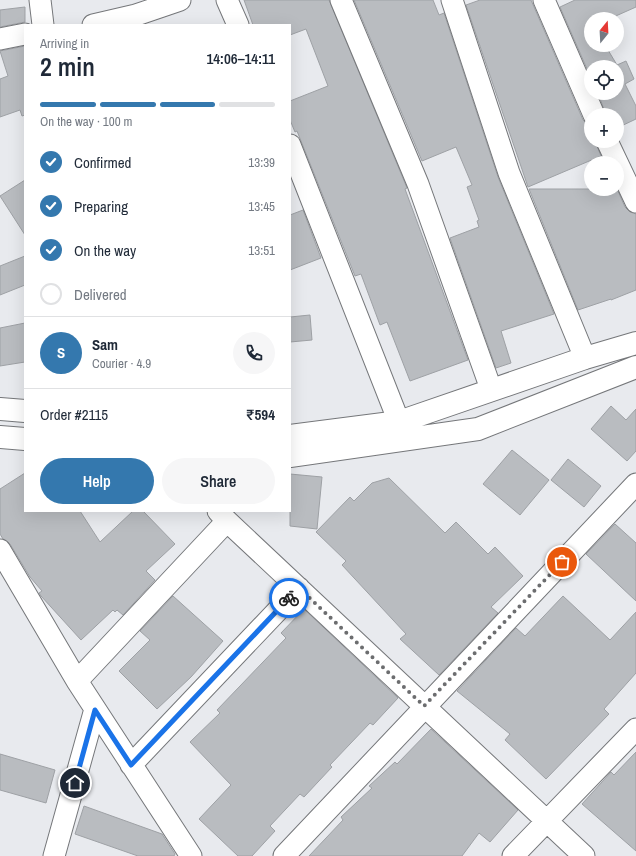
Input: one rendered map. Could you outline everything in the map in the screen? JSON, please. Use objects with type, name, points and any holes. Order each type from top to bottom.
[{"type":"main road","points":[[291,436],[399,422],[491,389],[585,358],[635,346]]},
{"type":"main road","points":[[291,456],[478,429],[636,367]]},
{"type":"main road","points":[[0,409],[24,411]]},
{"type":"main road","points":[[0,437],[24,438]]},
{"type":"street","points":[[40,0],[43,24]]},
{"type":"street","points":[[97,24],[180,0]]},
{"type":"street","points":[[227,0],[238,24]]},
{"type":"street","points":[[341,0],[418,184],[491,389]]},
{"type":"street","points":[[452,0],[509,173],[585,358]]},
{"type":"street","points":[[544,0],[591,108]]},
{"type":"street","points":[[0,39],[24,34]]},
{"type":"street","points":[[291,148],[399,422]]},
{"type":"street","points":[[610,148],[636,202]]},
{"type":"street","points":[[284,856],[424,706],[636,484]]},
{"type":"street","points":[[77,681],[223,516],[584,856]]},
{"type":"street","points":[[0,550],[95,710],[191,856]]},
{"type":"street","points":[[131,765],[299,588]]},
{"type":"street","points":[[54,856],[95,710]]},
{"type":"street","points":[[513,856],[548,822],[636,729]]},
{"type":"building","points":[[244,0],[329,0],[407,188],[405,189],[468,360],[410,381],[387,322],[380,325],[361,274],[355,276],[297,131],[295,132],[291,122],[291,101],[328,86],[306,29],[291,35],[291,24],[253,24]]},
{"type":"building","points":[[354,0],[433,0],[439,15],[444,13],[498,177],[554,314],[501,331],[511,363],[496,368],[450,238],[479,227],[477,221],[479,220],[467,187],[472,185],[456,147],[422,161]]},
{"type":"building","points":[[480,0],[531,0],[584,121],[584,148],[598,148],[601,156],[584,156],[584,163],[528,187],[466,5]]},
{"type":"building","points":[[575,0],[636,0],[636,7],[624,12],[584,12],[584,52],[609,52],[614,60],[584,60],[584,62],[560,7]]},
{"type":"building","points":[[25,7],[25,22],[0,27],[0,10]]},
{"type":"building","points":[[24,46],[24,115],[22,116],[20,110],[0,117],[0,79],[8,76],[0,51]]},
{"type":"building","points":[[626,61],[634,79],[625,84],[636,106],[636,119],[624,125],[624,108],[603,108],[601,100],[624,100],[624,62]]},
{"type":"building","points":[[24,181],[24,233],[0,196]]},
{"type":"building","points":[[529,189],[584,189],[584,196],[620,196],[625,207],[630,212],[636,214],[636,290],[611,300],[578,310]]},
{"type":"building","points":[[303,210],[321,258],[291,270],[291,215]]},
{"type":"building","points":[[24,256],[24,285],[0,295],[0,266]]},
{"type":"building","points":[[310,315],[312,340],[291,342],[291,317]]},
{"type":"building","points":[[24,323],[24,362],[0,366],[0,328]]},
{"type":"building","points":[[611,406],[626,420],[636,409],[636,451],[627,461],[591,429]]},
{"type":"building","points":[[512,450],[549,480],[520,515],[483,484]]},
{"type":"building","points":[[568,459],[601,486],[584,507],[551,480]]},
{"type":"building","points":[[24,474],[24,512],[81,512],[100,542],[132,512],[144,512],[175,544],[146,571],[155,580],[123,615],[117,610],[115,612],[113,610],[81,640],[41,596],[39,593],[42,591],[30,577],[10,544],[3,539],[0,534],[0,489]]},
{"type":"building","points":[[291,474],[322,477],[317,529],[290,526]]},
{"type":"building","points":[[389,478],[445,533],[456,522],[488,554],[495,547],[523,576],[491,607],[498,613],[439,675],[400,639],[406,634],[342,565],[346,561],[316,532],[350,497],[354,501],[372,483]]},
{"type":"building","points":[[615,524],[636,543],[636,601],[586,554]]},
{"type":"building","points":[[173,596],[223,641],[191,677],[157,709],[119,671],[150,640],[140,631]]},
{"type":"building","points":[[563,596],[610,640],[636,612],[636,673],[604,709],[609,714],[546,779],[505,740],[510,734],[457,691],[516,628],[525,636]]},
{"type":"building","points":[[304,609],[398,698],[373,725],[370,723],[330,765],[332,767],[304,797],[300,794],[270,826],[275,831],[252,856],[238,856],[199,819],[231,785],[190,742],[220,713],[217,710],[286,638],[281,633]]},
{"type":"building","points":[[431,729],[518,810],[490,842],[479,833],[462,856],[309,856],[343,820],[341,817],[372,788],[369,786],[395,762],[397,764]]},
{"type":"building","points":[[636,752],[636,851],[582,804],[611,772],[614,775]]},
{"type":"building","points":[[0,754],[55,770],[46,803],[0,790]]},
{"type":"building","points":[[84,806],[162,834],[175,854],[174,856],[138,856],[75,834]]},
{"type":"way so far","points":[[289,598],[299,588],[424,706],[562,562]]},
{"type":"route","points":[[75,783],[95,710],[131,765],[289,598]]}]
